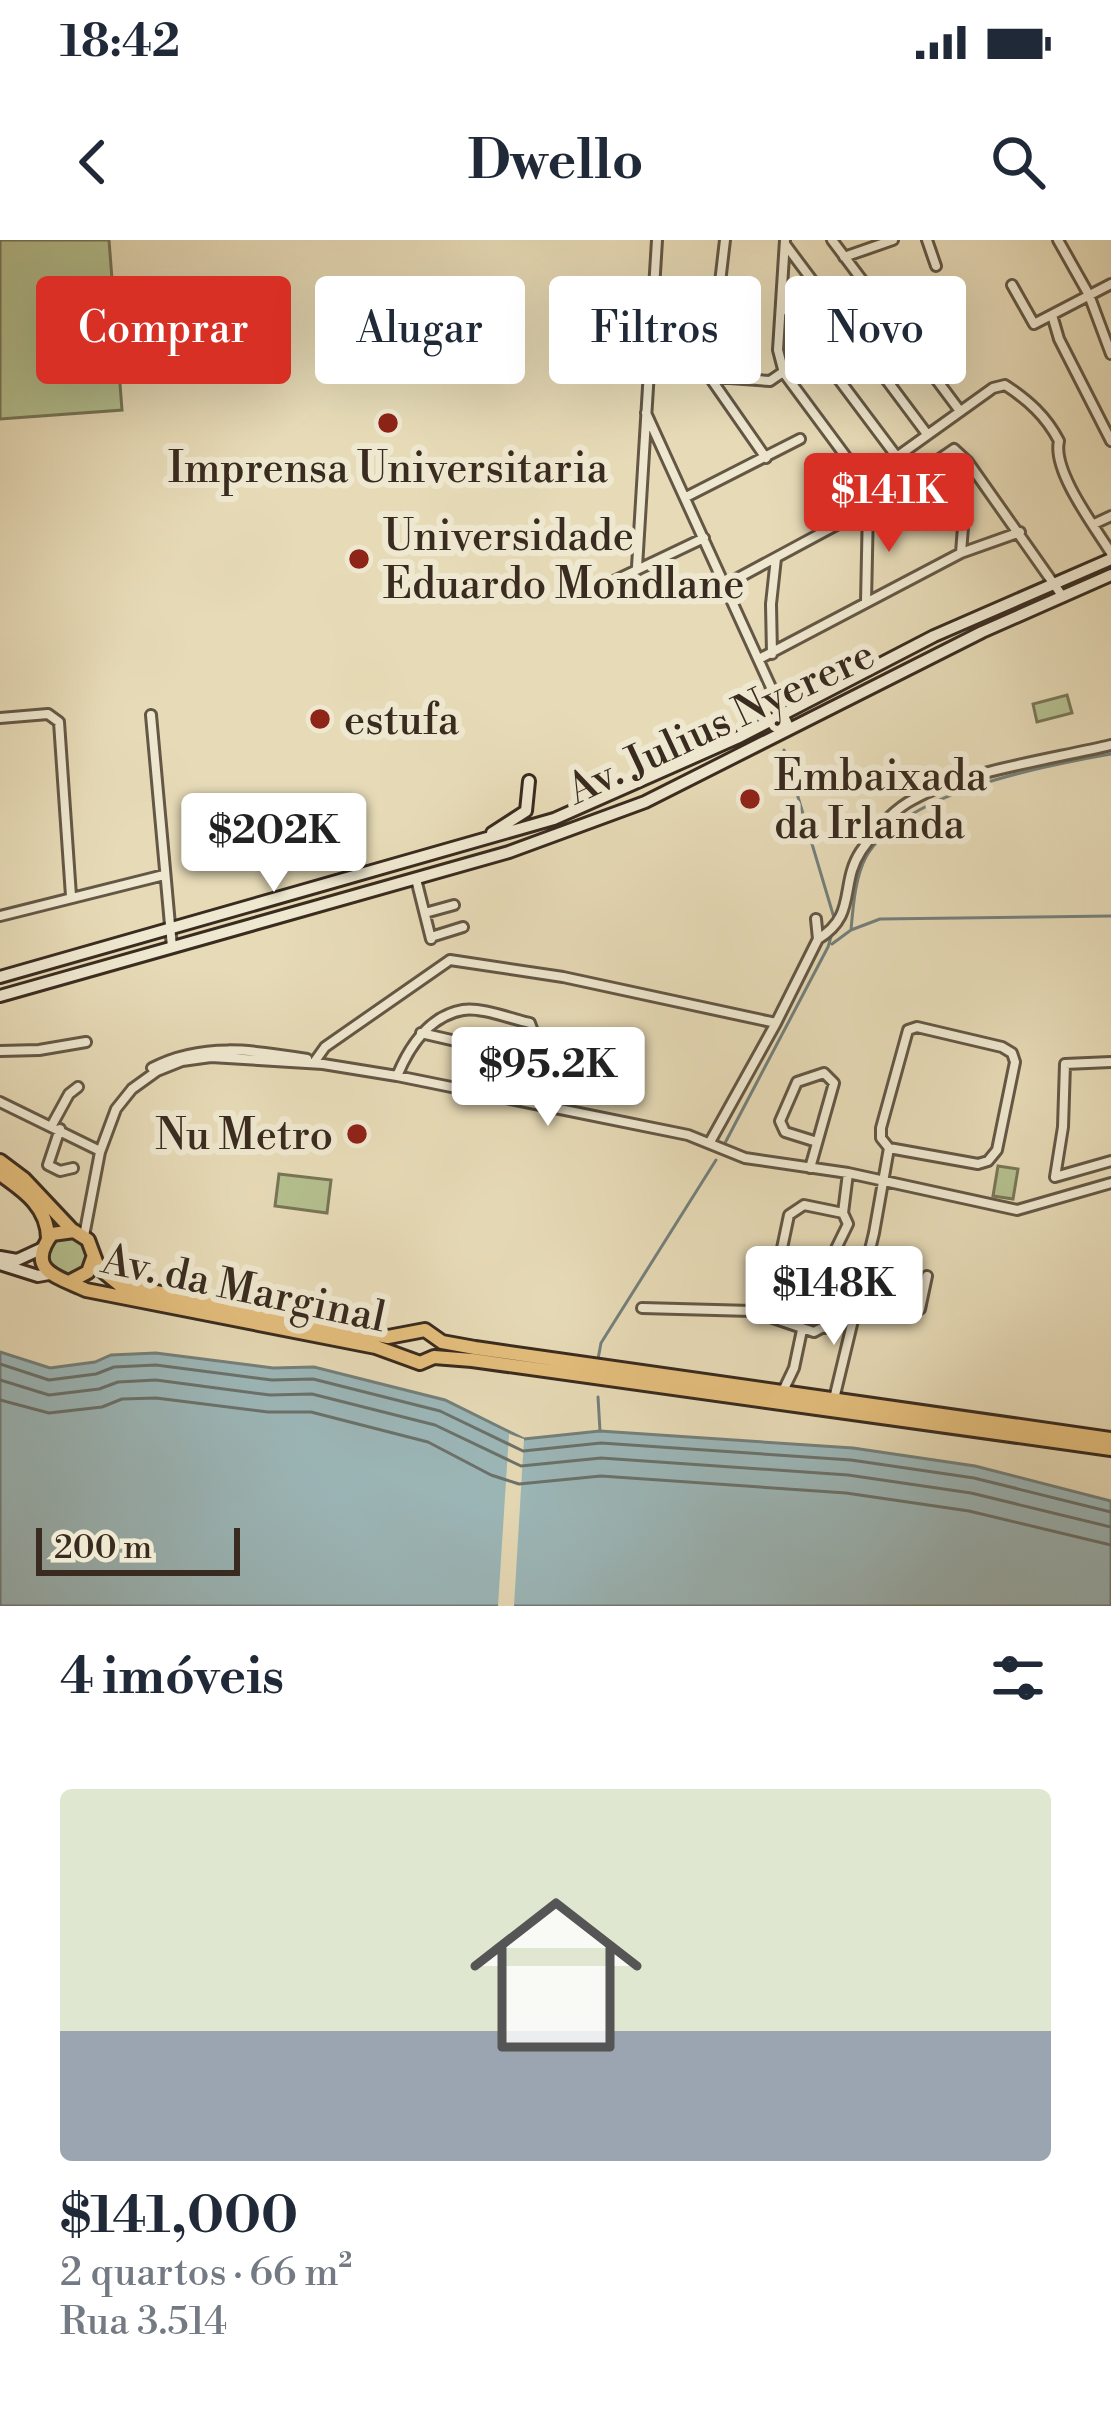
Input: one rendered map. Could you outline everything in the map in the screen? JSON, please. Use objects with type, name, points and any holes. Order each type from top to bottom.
[{"type":"main road","name":"Av. Julius Nyerere","points":[[0,977],[584,808],[737,738],[934,636],[1111,556]]},
{"type":"main road","name":"Av. Julius Nyerere","points":[[0,996],[416,879],[657,797],[963,641],[1111,575]]},
{"type":"main road","points":[[485,840],[526,812],[529,781]]},
{"type":"main road","points":[[0,1161],[25,1179],[77,1232]]},
{"type":"main road","points":[[0,1174],[45,1215],[45,1244],[17,1260],[0,1261]]},
{"type":"main road","name":"Av. da Marginal","points":[[49,1274],[43,1262],[45,1244],[58,1232],[77,1232],[93,1258],[120,1285],[388,1337],[425,1330],[436,1339],[834,1399],[857,1407],[1111,1449]]},
{"type":"main road","name":"Av. da Marginal","points":[[69,1282],[88,1272],[93,1258]]},
{"type":"main road","name":"Av. da Marginal","points":[[0,1261],[106,1295],[406,1356],[420,1363],[434,1357],[1111,1439]]},
{"type":"main road","name":"Av. da Marginal","points":[[406,1356],[405,1339],[413,1331]]},
{"type":"main road","name":"Av. da Marginal","points":[[434,1357],[436,1339]]},
{"type":"street","points":[[654,276],[657,240]]},
{"type":"street","points":[[720,276],[724,240]]},
{"type":"street","points":[[832,240],[858,276]]},
{"type":"street","points":[[844,257],[893,240]]},
{"type":"street","points":[[927,240],[936,266]]},
{"type":"street","points":[[1058,240],[1089,295],[1111,354]]},
{"type":"street","points":[[785,242],[778,350],[784,374],[866,479],[1000,385],[1027,400],[1052,428],[1059,441],[1056,453],[1111,556]]},
{"type":"street","points":[[785,242],[810,276]]},
{"type":"street","points":[[1012,285],[1034,324],[1111,284]]},
{"type":"street","points":[[781,302],[785,307]]},
{"type":"street","points":[[1052,315],[1059,339],[1111,441]]},
{"type":"street","points":[[761,381],[784,374]]},
{"type":"street","points":[[638,568],[646,384]]},
{"type":"street","points":[[715,384],[766,458]]},
{"type":"street","points":[[842,384],[897,457]]},
{"type":"street","points":[[889,384],[927,434]]},
{"type":"street","points":[[939,384],[960,411]]},
{"type":"street","points":[[646,413],[790,729]]},
{"type":"street","points":[[686,497],[800,439]]},
{"type":"street","points":[[724,585],[868,508],[950,450],[959,451],[968,462],[1063,597]]},
{"type":"street","points":[[961,553],[968,462]]},
{"type":"street","points":[[866,602],[868,508]]},
{"type":"street","points":[[1094,524],[1111,516]]},
{"type":"street","points":[[759,659],[961,553],[1020,532]]},
{"type":"street","points":[[601,587],[704,538]]},
{"type":"street","points":[[772,654],[776,556]]},
{"type":"street","points":[[0,718],[48,714],[56,718],[71,896]]},
{"type":"street","points":[[151,716],[172,947]]},
{"type":"street","points":[[710,1142],[822,936],[844,917],[853,866],[860,853],[893,812],[940,787],[1111,745]]},
{"type":"street","points":[[0,916],[164,875]]},
{"type":"street","points":[[416,879],[431,938],[463,927]]},
{"type":"street","points":[[424,914],[454,905]]},
{"type":"street","points":[[816,920],[822,936]]},
{"type":"street","points":[[319,1062],[325,1047],[450,960],[563,977],[776,1023]]},
{"type":"street","points":[[398,1076],[414,1040],[421,1034],[465,1009],[530,1023],[535,1037],[521,1056],[421,1034]]},
{"type":"street","points":[[758,1018],[770,1033]]},
{"type":"street","points":[[908,1030],[1003,1046],[1012,1053],[1015,1062],[997,1150],[988,1161],[978,1164],[890,1148],[881,1138],[881,1128],[908,1030]]},
{"type":"street","points":[[0,1051],[86,1042]]},
{"type":"street","points":[[77,1232],[105,1119],[121,1094],[166,1061],[195,1052],[227,1050],[398,1076],[667,1130],[745,1158],[848,1174],[1017,1210],[1111,1183]]},
{"type":"street","points":[[77,1232],[109,1122],[143,1079],[195,1058],[319,1062]]},
{"type":"street","points":[[1111,1062],[1065,1064],[1064,1127],[1055,1177],[1111,1161]]},
{"type":"street","points":[[810,1168],[834,1083],[824,1073],[797,1082],[780,1120],[785,1132],[817,1142]]},
{"type":"street","points":[[73,1168],[60,1171],[48,1165],[56,1127],[69,1094],[78,1087]]},
{"type":"street","points":[[0,1102],[96,1149]]},
{"type":"street","points":[[834,1399],[890,1148]]},
{"type":"street","points":[[825,1328],[824,1280],[848,1225],[843,1213],[848,1174]]},
{"type":"street","points":[[768,1315],[786,1221],[793,1210],[810,1205],[843,1213]]},
{"type":"street","points":[[858,1297],[920,1309],[927,1276]]},
{"type":"street","points":[[641,1308],[736,1309],[768,1315],[802,1330],[825,1328],[854,1311]]},
{"type":"street","points":[[783,1391],[794,1368],[802,1330]]},
{"type":"green space","points":[[0,240],[109,240],[112,276],[36,276],[36,384],[120,384],[122,410],[0,419]]},
{"type":"green space","points":[[1067,695],[1072,713],[1037,722],[1033,704]]},
{"type":"green space","points":[[998,1166],[1018,1169],[1013,1199],[993,1196]]},
{"type":"green space","points":[[279,1174],[331,1180],[327,1213],[275,1206]]},
{"type":"green space","points":[[67,1235],[81,1241],[87,1255],[81,1269],[67,1275],[53,1269],[47,1255],[53,1241]]},
{"type":"water","points":[[0,1352],[50,1368],[111,1355],[156,1353],[273,1368],[314,1367],[445,1400],[524,1439],[600,1431],[853,1448],[975,1466],[1111,1501],[1111,1606],[0,1606]]},
{"type":"pier","points":[[509,1434],[524,1439],[514,1606],[498,1606]]},
{"type":"waterway","points":[[1102,569],[1111,565]]},
{"type":"waterway","points":[[784,750],[835,921]]},
{"type":"waterway","points":[[851,930],[866,857],[884,834],[910,815],[1013,775],[1111,754]]},
{"type":"waterway","points":[[832,944],[851,930],[880,919],[1111,916]]},
{"type":"waterway","points":[[725,1143],[833,930]]},
{"type":"waterway","points":[[598,1359],[601,1343],[716,1160]]},
{"type":"waterway","points":[[598,1397],[600,1431]]},
{"type":"place","name":"Imprensa Universitaria","points":[[388,423]]},
{"type":"place","name":"Universidade Eduardo Mondlane","points":[[359,559]]},
{"type":"place","name":"estufa","points":[[320,719]]},
{"type":"place","name":"Embaixada da Irlanda","points":[[750,799]]},
{"type":"place","name":"Nu Metro","points":[[357,1134]]}]
